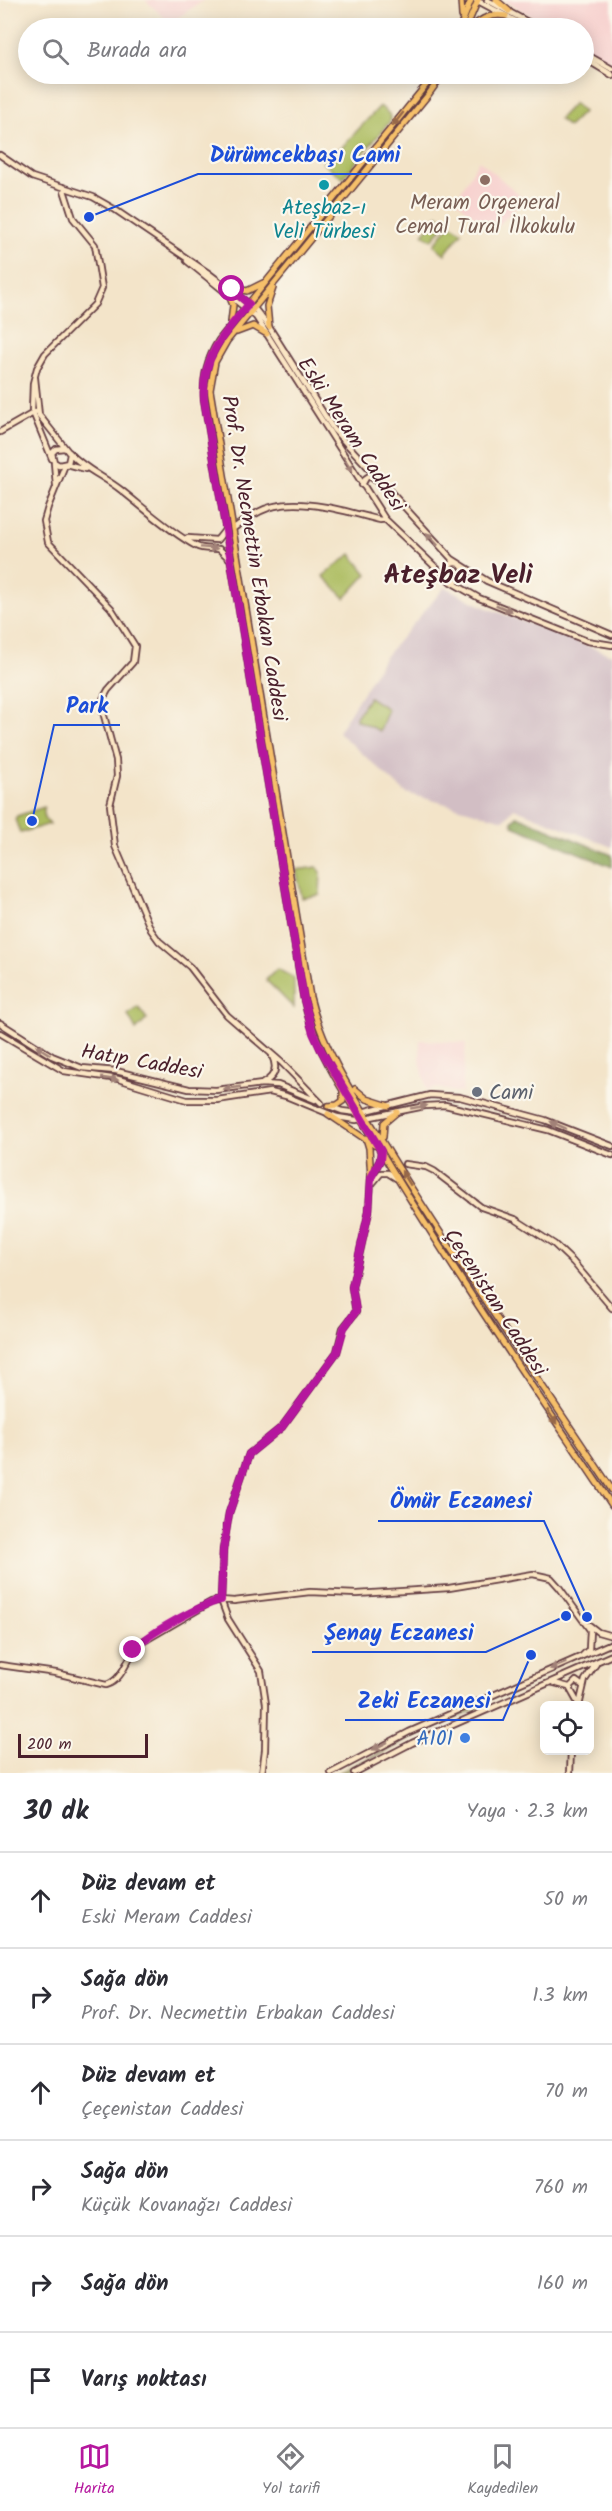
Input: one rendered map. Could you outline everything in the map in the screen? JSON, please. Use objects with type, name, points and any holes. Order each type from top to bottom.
[{"type":"main road","points":[[461,0],[461,18]]},
{"type":"main road","points":[[464,18],[471,0]]},
{"type":"main road","points":[[470,18],[477,0]]},
{"type":"main road","points":[[486,18],[507,14],[496,0]]},
{"type":"main road","name":"Prof. Dr. Necmettin Erbakan Caddesi","points":[[358,1113],[320,1032],[310,997],[210,390],[215,362],[269,279],[427,84]]},
{"type":"main road","name":"Prof. Dr. Necmettin Erbakan Caddesi","points":[[366,1112],[316,1040],[304,1000],[203,388],[210,357],[228,329],[277,281],[436,84]]},
{"type":"main road","points":[[228,329],[234,309],[228,290],[251,290],[269,279]]},
{"type":"main road","points":[[269,327],[267,306],[277,281]]},
{"type":"main road","points":[[227,341],[240,330],[249,327],[260,328],[267,334]]},
{"type":"main road","points":[[328,1106],[337,1105],[342,1101],[346,1086],[367,1099],[389,1106]]},
{"type":"main road","name":"Çeçenistan Caddesi","points":[[366,1112],[493,1314],[612,1490]]},
{"type":"main road","points":[[385,1145],[382,1133],[383,1124],[397,1112]]},
{"type":"main road","name":"Çeçenistan Caddesi","points":[[358,1113],[492,1327],[612,1505]]},
{"type":"main road","points":[[328,1114],[365,1137],[381,1151]]},
{"type":"main road","points":[[365,1137],[369,1148],[371,1178]]},
{"type":"street","points":[[477,0],[516,18]]},
{"type":"street","points":[[487,0],[513,18]]},
{"type":"street","points":[[594,59],[612,69]]},
{"type":"street","points":[[594,64],[612,75]]},
{"type":"street","name":"Eski Meram Caddesi","points":[[0,154],[32,177],[93,197],[114,209],[183,257],[250,308],[269,327],[328,422],[408,514],[445,553],[460,565],[497,585],[612,635]]},
{"type":"street","points":[[56,487],[53,460],[35,412],[37,368],[45,354],[90,310],[102,288],[95,245],[73,218],[63,187]]},
{"type":"street","name":"Eski Meram Caddesi","points":[[250,308],[385,519],[451,582],[471,594],[587,640],[612,645]]},
{"type":"street","points":[[0,432],[35,412]]},
{"type":"street","points":[[35,412],[66,450],[88,470],[120,489],[145,511],[198,547],[219,549],[231,560]]},
{"type":"street","points":[[53,460],[56,449],[66,450]]},
{"type":"street","points":[[66,450],[70,457],[44,521],[48,542],[111,608],[135,646],[133,662],[103,699],[103,712],[116,760],[117,776],[110,805],[117,854],[151,930],[159,941],[190,967],[227,1015],[321,1103]]},
{"type":"street","points":[[53,460],[59,465],[66,464],[88,470]]},
{"type":"street","points":[[362,485],[366,478],[373,478],[408,514]]},
{"type":"street","points":[[234,528],[253,515],[274,506],[321,507],[380,520],[385,519]]},
{"type":"street","points":[[186,538],[214,540],[220,538],[226,529]]},
{"type":"street","points":[[454,563],[460,565],[465,572],[463,578],[458,581],[449,579],[446,574],[449,565],[454,563]]},
{"type":"street","name":"Hatıp Caddesi","points":[[0,1023],[52,1056],[82,1068],[116,1071],[189,1089],[216,1090],[262,1084],[289,1088],[328,1106],[358,1113]]},
{"type":"street","name":"Hatıp Caddesi","points":[[0,1033],[64,1071],[118,1079],[187,1100],[218,1100],[263,1092],[286,1096],[344,1119],[362,1120],[425,1106],[445,1105],[548,1130],[612,1155]]},
{"type":"street","points":[[262,1084],[272,1077],[275,1071],[271,1054]]},
{"type":"street","points":[[358,1113],[430,1095],[460,1098],[545,1120],[612,1146]]},
{"type":"street","points":[[262,1773],[266,1704],[261,1671],[228,1619],[221,1600],[223,1550],[229,1513],[249,1454],[282,1427],[337,1352],[344,1328],[356,1311],[352,1287],[369,1211],[371,1178],[380,1160],[381,1151]]},
{"type":"street","points":[[405,1164],[426,1167],[434,1171],[481,1207],[515,1219],[554,1244],[573,1262],[612,1308]]},
{"type":"street","points":[[371,1189],[374,1180],[381,1173],[388,1173],[397,1178]]},
{"type":"street","points":[[0,1665],[56,1673],[106,1685],[117,1680],[139,1644],[196,1610],[221,1600],[234,1601],[310,1592],[380,1593],[449,1588],[533,1574],[551,1578],[583,1619],[598,1632],[612,1636]]},
{"type":"street","points":[[582,1656],[589,1648],[591,1635],[583,1619]]},
{"type":"street","points":[[332,1773],[409,1732],[612,1643]]},
{"type":"street","points":[[354,1773],[412,1743],[612,1655]]},
{"type":"street","points":[[580,1701],[588,1673],[598,1662]]},
{"type":"street","points":[[571,1689],[576,1681],[584,1686]]},
{"type":"street","points":[[538,1688],[558,1683],[571,1689],[577,1701]]},
{"type":"street","points":[[570,1773],[572,1755]]},
{"type":"shaded area","points":[[145,0],[204,0],[177,18],[165,18]]},
{"type":"shaded area","points":[[504,0],[612,0],[612,62],[594,52],[594,18],[534,18]]},
{"type":"shaded area","name":"Meram Orgeneral Cemal Tural İlkokulu","points":[[479,160],[524,199],[492,232],[456,200]]},
{"type":"shaded area","points":[[445,587],[482,606],[612,655],[612,847],[514,808],[504,820],[406,793],[338,732],[384,658]]},
{"type":"shaded area","points":[[420,1040],[466,1043],[462,1093],[438,1088],[427,1090],[420,1061]]},
{"type":"green space","points":[[574,103],[583,112],[568,127],[559,119]]},
{"type":"green space","points":[[380,106],[389,114],[391,120],[343,178],[323,163],[325,157],[342,147]]},
{"type":"green space","points":[[438,215],[447,222],[432,240],[423,234]]},
{"type":"green space","points":[[450,224],[462,232],[445,254],[434,245]]},
{"type":"green space","points":[[351,554],[367,574],[345,598],[323,576]]},
{"type":"green space","points":[[369,697],[388,709],[380,731],[356,720]]},
{"type":"green space","points":[[44,807],[44,819],[50,824],[20,833],[15,819],[17,816]]},
{"type":"green space","points":[[517,816],[612,855],[612,867],[513,826],[512,821]]},
{"type":"green space","points":[[317,867],[321,872],[320,895],[302,898],[296,870]]},
{"type":"green space","points":[[277,969],[294,978],[294,1008],[266,980]]},
{"type":"green space","points":[[138,1007],[147,1019],[136,1030],[128,1015]]},
{"type":"green space","points":[[481,1704],[482,1707],[413,1737],[413,1735]]},
{"type":"green space","points":[[413,1737],[344,1773],[338,1773]]},
{"type":"place","name":"Meram Orgeneral Cemal Tural İlkokulu","points":[[485,180]]},
{"type":"place","name":"Ateşbaz-ı Veli Türbesi","points":[[324,185]]},
{"type":"place","name":"Dürümcekbaşı Cami","points":[[89,217]]},
{"type":"place","name":"Park","points":[[32,821]]},
{"type":"place","name":"Cami","points":[[477,1092]]},
{"type":"place","name":"Şenay Eczanesi","points":[[566,1616]]},
{"type":"place","name":"Ömür Eczanesi","points":[[587,1617]]},
{"type":"place","name":"Zeki Eczanesi","points":[[531,1655]]},
{"type":"place","name":"A101","points":[[465,1738]]},
{"type":"district","name":"Ateşbaz Veli","points":[[458,574]]},
{"type":"route","points":[[133,1650],[144,1640],[168,1626],[211,1602],[221,1600],[224,1574],[223,1550],[229,1513],[249,1454],[282,1427],[337,1352],[344,1328],[356,1311],[356,1298],[352,1287],[369,1211],[371,1178],[381,1156],[381,1151],[316,1040],[304,1000],[204,399],[205,373],[210,357],[219,340],[249,304],[228,287],[232,289]]}]
